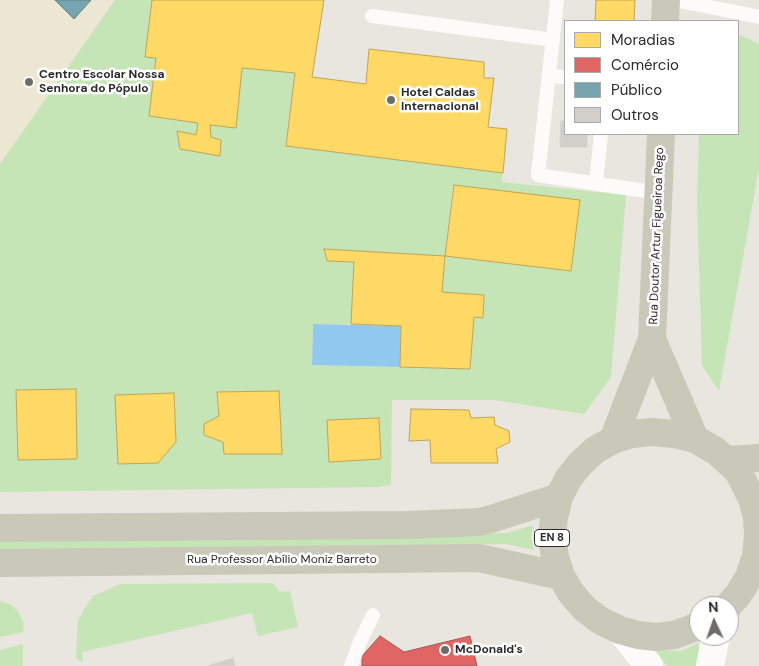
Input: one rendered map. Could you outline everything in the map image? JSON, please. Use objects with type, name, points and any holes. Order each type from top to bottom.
[{"type":"main road","points":[[665,20],[666,0]]},
{"type":"main road","name":"Rua Doutor Artur Figueiroa Rego","points":[[613,440],[652,339],[661,135]]},
{"type":"main road","name":"Rua Doutor Artur Figueiroa Rego","points":[[652,339],[695,439]]},
{"type":"main road","name":"EN 8","points":[[689,630],[674,635],[656,637],[620,630],[600,621],[585,609],[572,594],[561,576],[555,557],[552,537],[559,497],[568,479],[580,464],[596,450],[613,440],[632,434],[652,432],[674,434],[695,439],[728,460],[738,471],[752,499],[757,516],[759,534],[756,556],[749,577],[737,596]]},
{"type":"main road","points":[[728,460],[759,458]]},
{"type":"main road","points":[[0,528],[405,525],[479,522],[559,497]]},
{"type":"main road","name":"Rua Professor Abílio Moniz Barreto","points":[[0,563],[480,558],[561,576]]},
{"type":"main road","name":"EN 8","points":[[620,630],[649,666]]},
{"type":"main road","points":[[710,666],[714,646]]},
{"type":"lane","points":[[557,0],[538,175],[659,194]]},
{"type":"lane","points":[[675,0],[759,17]]},
{"type":"lane","points":[[372,16],[553,40]]},
{"type":"lane","points":[[549,76],[564,77]]},
{"type":"lane","points":[[596,184],[601,135]]},
{"type":"lane","points":[[351,666],[373,615]]},
{"type":"shaded area","name":"Centro Escolar Nossa Senhora do Pópulo","points":[[0,0],[114,0],[0,165]]},
{"type":"green space","points":[[115,0],[152,0],[145,57],[156,58],[149,116],[198,123],[196,135],[178,132],[180,149],[220,155],[221,140],[211,137],[210,125],[236,128],[242,68],[295,73],[286,146],[503,173],[502,182],[626,195],[611,377],[584,414],[494,400],[392,400],[391,485],[377,487],[0,492],[0,164]],"holes":[[[453,186],[580,200],[571,271],[445,256]],[[324,249],[445,256],[442,292],[484,295],[483,318],[474,317],[470,369],[312,365],[313,324],[351,324],[354,262],[327,261]],[[76,389],[77,459],[18,460],[16,390]],[[278,391],[282,454],[224,454],[223,442],[204,435],[204,424],[219,416],[217,392]],[[174,393],[176,442],[158,463],[119,464],[115,395]],[[379,418],[381,459],[329,462],[327,420]]]},
{"type":"green space","points":[[739,34],[759,44],[759,168],[719,391],[702,365],[697,201],[699,135],[739,135]]},
{"type":"green space","points":[[533,525],[531,538],[534,550],[507,544],[0,553],[0,542],[508,533]]},
{"type":"green space","points":[[273,583],[280,592],[290,591],[298,627],[258,636],[252,613],[82,652],[83,661],[79,661],[76,657],[78,620],[85,608],[93,596],[120,584]]},
{"type":"green space","points":[[0,601],[11,605],[17,610],[24,623],[23,632],[0,637]]},
{"type":"green space","points":[[23,644],[23,666],[0,666],[0,650]]},
{"type":"green space","points":[[692,646],[699,646],[698,666],[667,666],[655,650],[681,651]]},
{"type":"water","points":[[313,324],[401,326],[400,367],[312,365]]},
{"type":"building: Moradias","name":"Hotel Caldas Internacional","points":[[152,0],[324,0],[312,77],[366,84],[369,49],[484,62],[484,78],[494,78],[488,127],[507,129],[503,173],[286,146],[295,73],[242,68],[236,128],[210,125],[211,137],[221,140],[220,156],[180,149],[177,131],[196,135],[198,123],[149,116],[156,58],[145,57]]},
{"type":"building: Moradias","points":[[596,0],[635,0],[634,20],[595,20]]},
{"type":"building: Moradias","points":[[454,185],[580,200],[571,271],[445,256]]},
{"type":"building: Moradias","points":[[324,249],[445,256],[442,292],[484,295],[483,318],[474,317],[470,369],[400,367],[401,326],[351,324],[354,262],[327,261]]},
{"type":"building: Moradias","points":[[76,389],[77,459],[18,460],[16,390]]},
{"type":"building: Moradias","points":[[279,391],[282,454],[224,454],[223,442],[204,435],[204,424],[219,416],[217,392]]},
{"type":"building: Moradias","points":[[174,393],[176,442],[158,463],[118,464],[115,395]]},
{"type":"building: Moradias","points":[[411,409],[469,410],[471,418],[494,417],[495,425],[509,431],[510,442],[496,449],[498,463],[431,463],[430,440],[409,441]]},
{"type":"building: Moradias","points":[[379,418],[381,459],[329,462],[327,420]]},
{"type":"building: Comércio","points":[[380,636],[404,652],[470,636],[477,666],[362,666],[362,656]]},
{"type":"building: Público","points":[[55,0],[91,0],[74,19]]},
{"type":"building: Outros","points":[[561,121],[564,121],[564,135],[587,135],[587,147],[560,147]]},
{"type":"building: Outros","points":[[233,658],[235,666],[208,666]]},
{"type":"place","name":"Centro Escolar Nossa Senhora do Pópulo","points":[[29,82]]},
{"type":"place","name":"Hotel Caldas Internacional","points":[[391,100]]},
{"type":"place","name":"McDonald's","points":[[445,650]]}]
